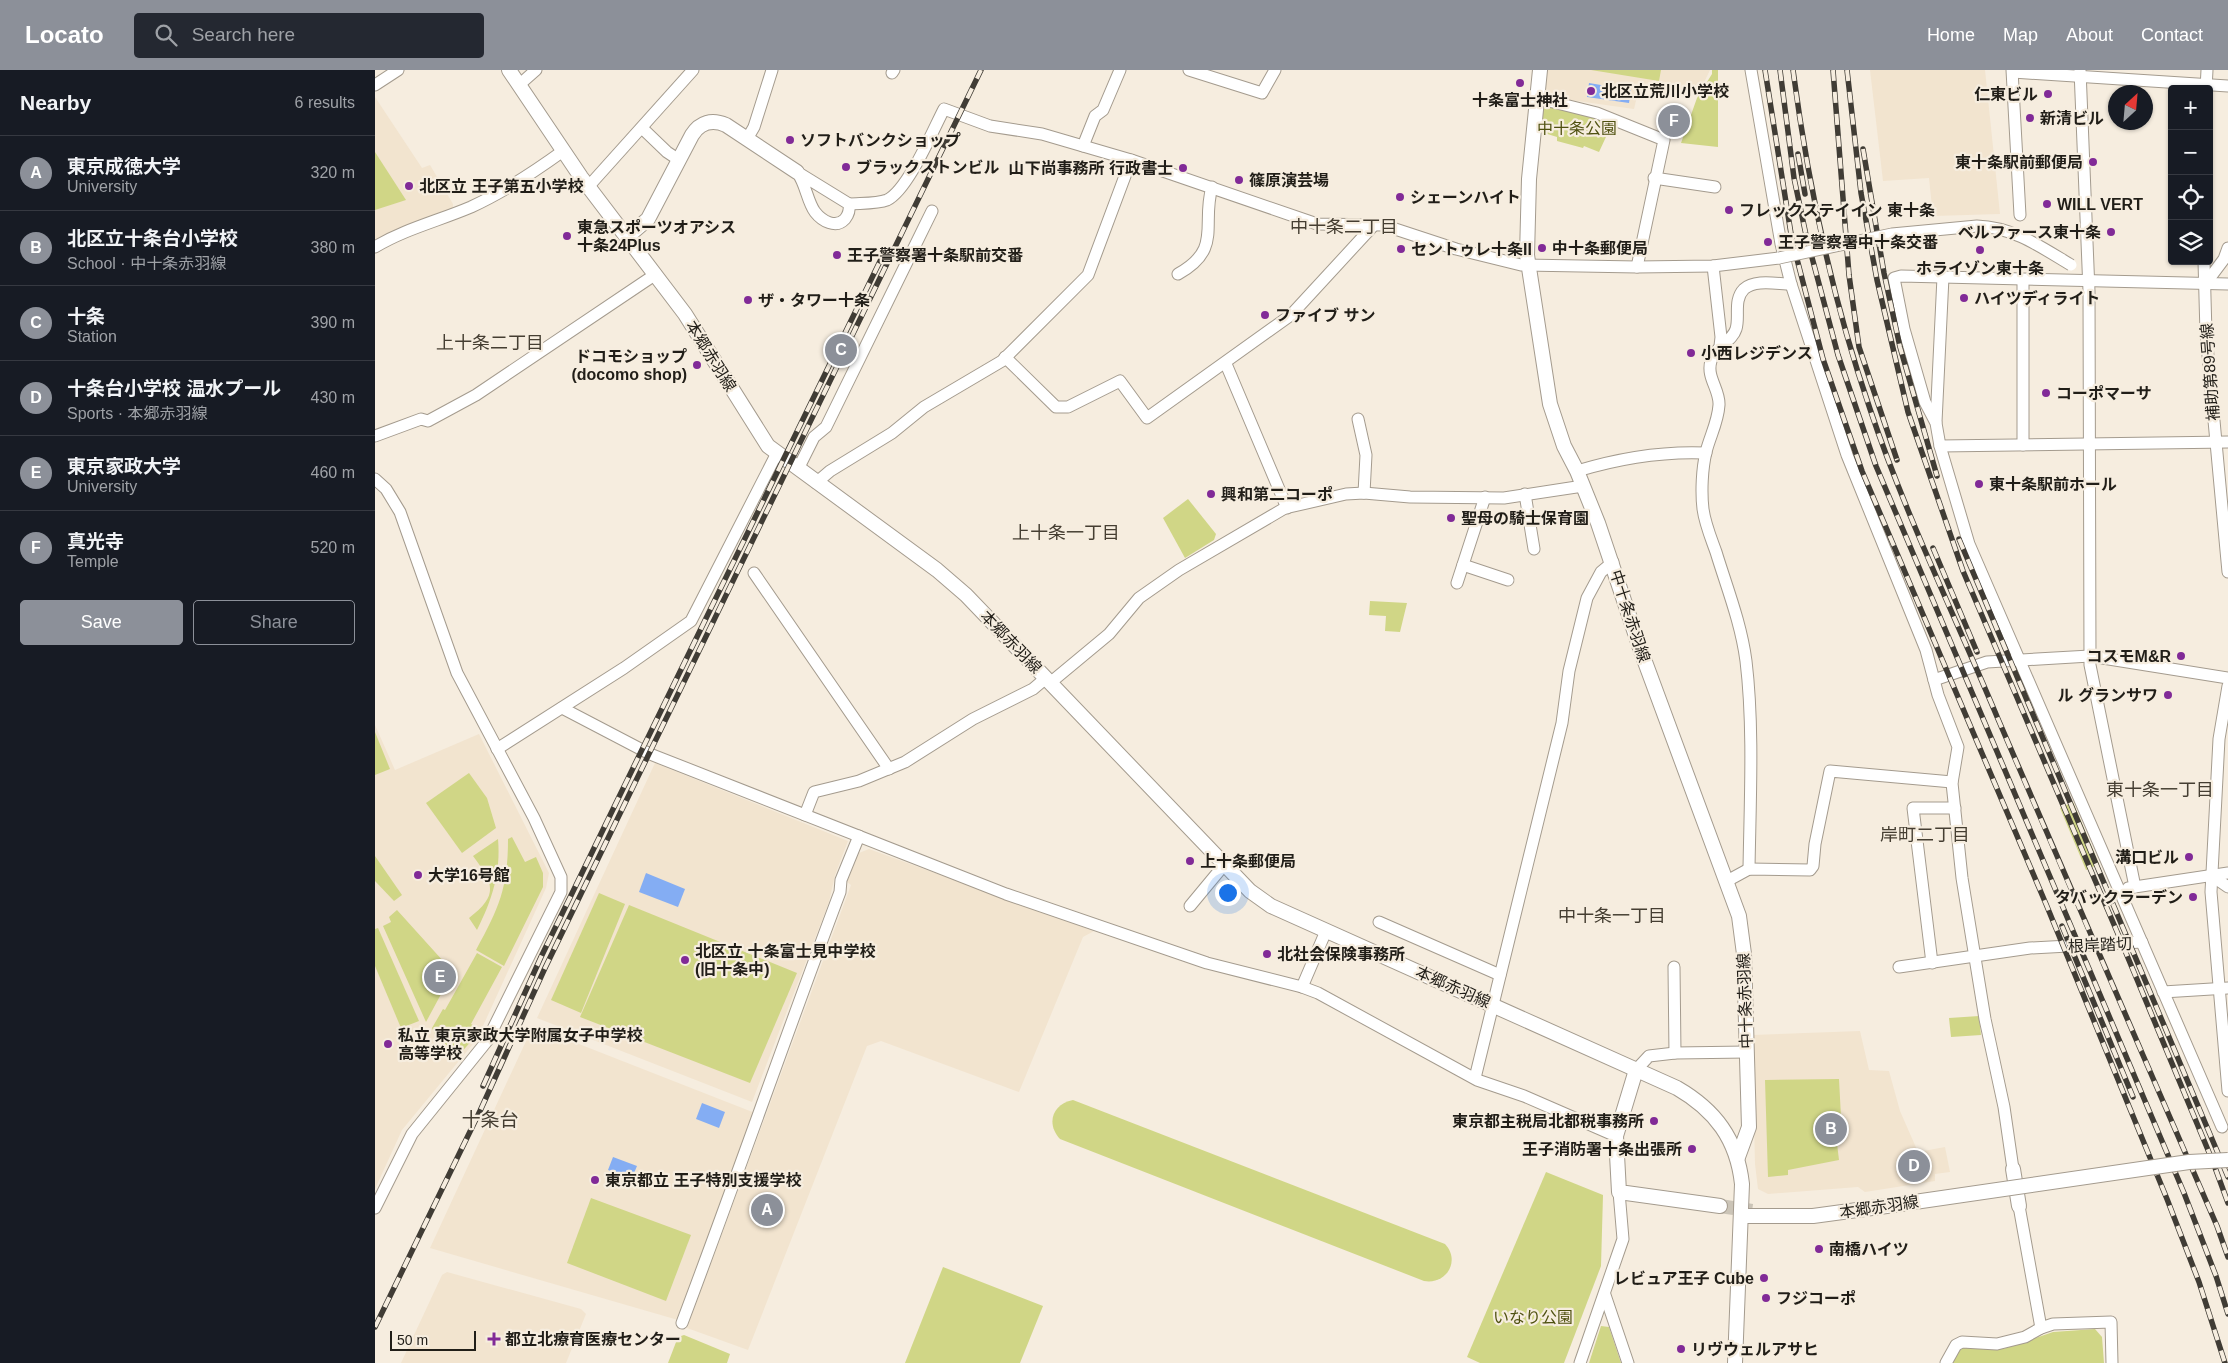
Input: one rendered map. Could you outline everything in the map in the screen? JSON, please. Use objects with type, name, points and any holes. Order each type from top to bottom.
[{"type":"main road","name":"本郷赤羽線","points":[[509,70],[588,187],[656,274],[696,330],[763,440],[816,483],[952,582],[1224,865],[1263,902],[1677,1088],[1697,1100],[1721,1126],[1738,1157],[1742,1216],[1735,1363]]},
{"type":"main road","name":"中十条赤羽線","points":[[1540,70],[1529,179],[1528,266],[1550,404],[1564,446],[1577,471],[1613,562],[1641,651],[1727,881],[1742,934],[1749,1127],[1738,1157]]},
{"type":"main road","points":[[627,237],[648,219],[696,128],[707,122],[726,125],[797,172]]},
{"type":"main road","points":[[1635,1070],[1615,1136],[1619,1192],[1720,1206]]},
{"type":"main road","name":"本郷赤羽線","points":[[1895,1207],[2189,1162],[2228,1160]]},
{"type":"main road","points":[[2013,1169],[2019,1206]]},
{"type":"main road","name":"本郷赤羽線","points":[[1742,1216],[1813,1216],[2016,1191]]},
{"type":"street","points":[[375,85],[398,70]]},
{"type":"street","points":[[519,85],[536,70]]},
{"type":"street","points":[[588,187],[693,70]]},
{"type":"street","points":[[747,138],[754,127],[772,70]]},
{"type":"street","points":[[1083,146],[1095,116],[1103,110],[1119,70]]},
{"type":"street","points":[[1189,70],[1262,93],[1275,70]]},
{"type":"street","points":[[1751,70],[1781,244],[1791,284],[1850,463],[1926,650],[1934,680],[1958,747],[1953,782],[1974,958],[2000,1081],[2013,1169]]},
{"type":"street","points":[[2206,85],[2207,70]]},
{"type":"street","points":[[2019,215],[2013,71],[2079,73],[2188,85]]},
{"type":"street","points":[[2079,73],[2088,279],[2090,443],[2089,665],[2135,887]]},
{"type":"street","points":[[2213,87],[2228,86]]},
{"type":"street","points":[[1537,98],[1597,113],[1664,140],[1660,164],[1657,166],[1654,178],[1637,267]]},
{"type":"street","points":[[797,172],[849,204],[885,201],[893,196],[908,178],[944,109],[990,126],[1042,134],[1131,160],[1317,224],[1392,228],[1492,260],[1528,266],[1713,266],[1779,258],[1892,234],[1977,226],[1997,227],[2016,233],[2071,265],[2088,279]]},
{"type":"street","points":[[642,128],[667,152],[679,160]]},
{"type":"street","points":[[375,247],[396,235],[471,206],[524,179],[563,151]]},
{"type":"street","points":[[816,483],[830,471],[892,433],[924,407],[1005,357],[1088,275],[1131,160]]},
{"type":"street","points":[[797,172],[805,182],[815,211],[825,220],[833,224],[839,224],[849,213],[849,204]]},
{"type":"street","points":[[1654,178],[1715,187]]},
{"type":"street","points":[[1178,274],[1197,263],[1206,244],[1212,187]]},
{"type":"street","points":[[798,469],[815,437],[826,427],[932,211]]},
{"type":"street","points":[[1005,357],[1056,407],[1069,407],[1120,381],[1147,418],[1226,364],[1291,315],[1373,226]]},
{"type":"street","points":[[2206,283],[2224,258],[2228,248]]},
{"type":"street","name":"補助第89号線","points":[[2204,265],[2206,334],[2228,572]]},
{"type":"street","points":[[1713,266],[1721,337],[1720,346]]},
{"type":"street","points":[[375,436],[421,419],[428,421],[476,395],[656,274]]},
{"type":"street","points":[[1936,423],[1925,402],[1903,329],[1894,278],[1901,276],[2023,280],[2088,279],[2228,284]]},
{"type":"street","points":[[1943,277],[1936,423],[1940,446],[1969,544],[2017,659],[2042,710],[2222,1127]]},
{"type":"street","points":[[2023,280],[2023,445]]},
{"type":"street","points":[[1749,869],[1748,681],[1737,616],[1703,510],[1702,496],[1706,453],[1716,424],[1719,404],[1710,371],[1711,362],[1720,346],[1736,330],[1739,298],[1745,288],[1755,283],[1791,284]]},
{"type":"street","points":[[1226,364],[1287,508]]},
{"type":"street","points":[[1358,419],[1367,456],[1364,493]]},
{"type":"street","points":[[1940,446],[2228,442]]},
{"type":"street","points":[[1577,471],[1644,455],[1672,452],[1706,453]]},
{"type":"street","points":[[497,749],[562,708],[691,621],[777,453]]},
{"type":"street","points":[[375,478],[386,489],[400,512],[457,673],[561,876],[561,892],[487,1041],[412,1134],[375,1208]]},
{"type":"street","points":[[805,815],[814,792],[859,781],[905,762],[973,719],[1048,681],[1109,634],[1139,598],[1179,570],[1287,508],[1346,494],[1504,498],[1583,486]]},
{"type":"street","points":[[1525,494],[1534,549]]},
{"type":"street","points":[[1457,583],[1485,498]]},
{"type":"street","points":[[1475,1078],[1562,723],[1569,671],[1587,598],[1601,572],[1613,562]]},
{"type":"street","points":[[1463,565],[1508,580]]},
{"type":"street","points":[[754,573],[889,769]]},
{"type":"street","points":[[1934,680],[1987,662],[2090,656],[2228,678]]},
{"type":"street","points":[[2228,686],[2219,738],[2212,876],[2224,988],[2228,1091]]},
{"type":"street","points":[[562,708],[649,754],[1006,894],[1207,963],[1302,987],[1318,993],[1475,1078],[1523,1096],[1615,1136]]},
{"type":"street","points":[[1727,881],[1749,869],[1810,870],[1813,866],[1815,844],[1830,771],[1953,782]]},
{"type":"street","points":[[2215,805],[2228,804]]},
{"type":"street","points":[[1932,963],[1913,808],[1955,808]]},
{"type":"street","points":[[682,1323],[723,1216],[791,1021],[840,892],[841,880],[859,836]]},
{"type":"street","points":[[1189,906],[1224,865]]},
{"type":"street","points":[[2119,890],[2228,873]]},
{"type":"street","points":[[2212,876],[2228,888]]},
{"type":"street","points":[[1379,922],[1501,974]]},
{"type":"street","points":[[1302,987],[1326,931]]},
{"type":"street","name":"根岸踏切","points":[[1899,967],[1974,958],[2030,948],[2142,942]]},
{"type":"street","points":[[1674,967],[1675,1052]]},
{"type":"street","points":[[2163,992],[2224,988]]},
{"type":"street","points":[[1635,1070],[1649,1056],[1675,1052],[1747,1052]]},
{"type":"street","points":[[1580,1363],[1623,1239],[1619,1192]]},
{"type":"street","points":[[2019,1206],[2041,1328]]},
{"type":"street","points":[[1605,1295],[1628,1363]]},
{"type":"street","points":[[1946,1363],[1956,1345],[1964,1342],[1997,1344],[2025,1337],[2053,1324],[2111,1322],[2113,1363]]},
{"type":"shaded area","name":"北区立荒川小学校","points":[[1547,70],[1710,70],[1698,95],[1639,88],[1634,109],[1549,97],[1544,93]]},
{"type":"shaded area","points":[[1870,70],[1985,70],[2000,214],[1933,216],[1929,178],[1883,181]]},
{"type":"shaded area","name":"北区立 王子第五小学校","points":[[375,97],[422,168],[430,165],[453,204],[453,209],[375,244]]},
{"type":"shaded area","points":[[375,725],[395,770],[479,734],[549,873],[546,888],[477,1039],[402,1130],[375,1189]]},
{"type":"shaded area","name":"北区立 十条富士見中学校 (旧十条中)","points":[[655,763],[848,841],[835,875],[829,902],[752,1102],[537,1018]]},
{"type":"shaded area","points":[[869,849],[1094,931],[1083,937],[1019,1092],[881,1041],[867,1046],[748,1350],[687,1328],[851,885],[847,882],[859,853]]},
{"type":"shaded area","name":"東京都立 王子特別支援学校","points":[[533,1026],[755,1113],[678,1320],[430,1248]]},
{"type":"shaded area","points":[[1860,1031],[1869,1070],[1889,1071],[1900,1111],[1918,1152],[1945,1147],[1950,1172],[1935,1174],[1935,1181],[1865,1192],[1858,1187],[1768,1194],[1758,1189],[1755,1164],[1752,1035]]},
{"type":"shaded area","name":"都立北療育医療センター","points":[[447,1272],[581,1309],[586,1314],[566,1363],[401,1363],[442,1275]]},
{"type":"green space","points":[[1591,70],[1661,70],[1659,81]]},
{"type":"green space","points":[[1712,70],[1718,70],[1718,147],[1681,143],[1697,98],[1712,74]]},
{"type":"green space","name":"中十条公園","points":[[1545,103],[1592,114],[1612,124],[1599,152],[1584,146],[1583,148],[1557,141],[1557,137],[1541,132],[1542,106]]},
{"type":"green space","points":[[375,152],[406,200],[375,210]]},
{"type":"green space","points":[[1188,499],[1216,534],[1214,540],[1185,558],[1163,518]]},
{"type":"green space","points":[[1370,601],[1407,603],[1400,632],[1385,631],[1386,616],[1369,615]]},
{"type":"green space","points":[[375,732],[390,769],[375,775]]},
{"type":"green space","points":[[469,773],[487,798],[496,828],[462,853],[426,803]]},
{"type":"green space","points":[[2073,802],[2099,864],[2086,870],[2060,808]]},
{"type":"green space","points":[[512,837],[525,862],[536,857],[543,873],[543,887],[504,966],[476,950],[491,922],[501,897],[508,856],[508,839]]},
{"type":"green space","points":[[498,839],[497,875],[487,908],[477,930],[469,918],[485,903],[490,889],[485,874],[473,856]]},
{"type":"green space","points":[[375,856],[402,895],[394,901],[375,881]]},
{"type":"green space","points":[[599,893],[625,904],[581,1013],[551,1000]]},
{"type":"green space","points":[[629,905],[797,973],[750,1083],[580,1017]]},
{"type":"green space","points":[[397,910],[453,972],[426,1022],[383,926],[391,922],[389,917]]},
{"type":"green space","points":[[378,928],[419,1021],[401,1028],[375,966],[375,929]]},
{"type":"green space","points":[[477,953],[502,967],[471,1024],[478,1028],[474,1038],[459,1055],[436,1037],[432,1028],[443,1009],[445,1010]]},
{"type":"green space","points":[[1979,1016],[1981,1035],[1951,1037],[1949,1018]]},
{"type":"green space","points":[[1839,1079],[1841,1117],[1834,1119],[1839,1160],[1788,1170],[1788,1175],[1768,1177],[1765,1080]]},
{"type":"green space","points":[[1073,1100],[1445,1244],[1452,1258],[1449,1270],[1445,1276],[1439,1279],[1424,1281],[1060,1139],[1053,1127],[1053,1115],[1060,1106]]},
{"type":"green space","name":"いなり公園","points":[[1546,1172],[1603,1195],[1601,1266],[1564,1363],[1480,1363],[1467,1357]]},
{"type":"green space","points":[[591,1198],[691,1235],[666,1301],[567,1263]]},
{"type":"green space","points":[[943,1267],[1043,1306],[1020,1363],[905,1363]]},
{"type":"green space","points":[[1601,1326],[1609,1327],[1621,1363],[1589,1363]]},
{"type":"green space","points":[[2095,1329],[2102,1337],[2104,1363],[1951,1363],[1963,1346],[2003,1349],[2053,1332]]},
{"type":"green space","points":[[684,1335],[730,1354],[727,1363],[668,1363],[678,1337]]},
{"type":"water","points":[[1589,83],[1631,90],[1629,103],[1587,97]]},
{"type":"water","points":[[646,873],[685,889],[678,907],[639,892]]},
{"type":"water","points":[[702,1103],[725,1112],[719,1128],[696,1119]]},
{"type":"water","points":[[613,1157],[637,1166],[632,1178],[608,1170]]},
{"type":"tunnel","points":[[1720,1206],[1752,1211]]},
{"type":"railway","points":[[375,1327],[480,1111],[545,968],[981,70]]},
{"type":"railway","points":[[1765,70],[1792,240],[1823,359],[1862,471],[2046,904],[2167,1199],[2199,1282],[2225,1363]]},
{"type":"railway","points":[[1780,70],[1794,178],[1806,235],[1838,355],[1876,466],[2184,1193],[2216,1276],[2228,1314]]},
{"type":"railway","points":[[1793,70],[1814,199],[1833,283],[1856,367],[1884,448],[1931,565],[2217,1226],[2228,1257]]},
{"type":"railway","points":[[1833,70],[1849,275],[1859,347],[1897,460]]},
{"type":"railway","points":[[1847,70],[1861,193],[1877,280],[1908,412],[1963,571],[2121,941],[2213,1162],[2228,1203]]},
{"type":"railway","points":[[1863,149],[1884,273],[1900,347],[1937,476]]},
{"type":"railway","points":[[1798,154],[1805,194]]},
{"type":"railway","points":[[483,1086],[541,957],[884,253]]},
{"type":"railway","points":[[1959,539],[2228,1177]]},
{"type":"railway","points":[[1933,548],[1977,652]]},
{"type":"railway","points":[[2062,926],[2133,1097]]},
{"type":"place","name":"十条富士神社","points":[[1520,83]]},
{"type":"place","name":"北区立荒川小学校","points":[[1591,91]]},
{"type":"place","name":"仁東ビル","points":[[2048,94]]},
{"type":"place","name":"新清ビル","points":[[2030,118]]},
{"type":"place","name":"真光寺","points":[[1674,121]]},
{"type":"place","name":"ソフトバンクショップ","points":[[790,140]]},
{"type":"place","name":"東十条駅前郵便局","points":[[2093,162]]},
{"type":"place","name":"ブラックストンビル","points":[[846,167]]},
{"type":"place","name":"山下尚事務所 行政書士","points":[[1183,168]]},
{"type":"place","name":"篠原演芸場","points":[[1239,180]]},
{"type":"place","name":"北区立 王子第五小学校","points":[[409,186]]},
{"type":"place","name":"シェーンハイト","points":[[1400,197]]},
{"type":"place","name":"WILL VERT","points":[[2047,204]]},
{"type":"place","name":"フレックステイイン 東十条","points":[[1729,210]]},
{"type":"place","name":"ベルファース東十条","points":[[2111,232]]},
{"type":"place","name":"東急スポーツオアシス 十条24Plus","points":[[567,236]]},
{"type":"place","name":"王子警察署中十条交番","points":[[1768,242]]},
{"type":"place","name":"中十条郵便局","points":[[1542,248]]},
{"type":"place","name":"セントゥレ十条II","points":[[1401,249]]},
{"type":"place","name":"ホライゾン東十条","points":[[1980,250]]},
{"type":"place","name":"王子警察署十条駅前交番","points":[[837,255]]},
{"type":"place","name":"ハイツディライト","points":[[1964,298]]},
{"type":"place","name":"ザ・タワー十条","points":[[748,300]]},
{"type":"place","name":"ファイブ サン","points":[[1265,315]]},
{"type":"place","name":"十条","points":[[841,350]]},
{"type":"place","name":"小西レジデンス","points":[[1691,353]]},
{"type":"place","name":"ドコモショップ (docomo shop)","points":[[697,365]]},
{"type":"place","name":"コーポマーサ","points":[[2046,393]]},
{"type":"place","name":"東十条駅前ホール","points":[[1979,484]]},
{"type":"place","name":"興和第二コーポ","points":[[1211,494]]},
{"type":"place","name":"聖母の騎士保育園","points":[[1451,518]]},
{"type":"place","name":"コスモM&R","points":[[2181,656]]},
{"type":"place","name":"ル グランサワ","points":[[2168,695]]},
{"type":"place","name":"溝口ビル","points":[[2189,857]]},
{"type":"place","name":"上十条郵便局","points":[[1190,861]]},
{"type":"place","name":"大学16号館","points":[[418,875]]},
{"type":"place","name":"タバックラーデン","points":[[2193,897]]},
{"type":"place","name":"北社会保険事務所","points":[[1267,954]]},
{"type":"place","name":"北区立 十条富士見中学校 (旧十条中)","points":[[685,960]]},
{"type":"place","name":"東京家政大学","points":[[440,977]]},
{"type":"place","name":"私立 東京家政大学附属女子中学校 高等学校","points":[[388,1044]]},
{"type":"place","name":"東京都主税局北都税事務所","points":[[1654,1121]]},
{"type":"place","name":"北区立十条台小学校","points":[[1831,1129]]},
{"type":"place","name":"王子消防署十条出張所","points":[[1692,1149]]},
{"type":"place","name":"十条台小学校 温水プール","points":[[1914,1166]]},
{"type":"place","name":"東京都立 王子特別支援学校","points":[[595,1180]]},
{"type":"place","name":"東京成徳大学","points":[[767,1210]]},
{"type":"place","name":"南橋ハイツ","points":[[1819,1249]]},
{"type":"place","name":"レビュア王子 Cube","points":[[1764,1278]]},
{"type":"place","name":"フジコーポ","points":[[1766,1298]]},
{"type":"place","name":"都立北療育医療センター","points":[[494,1339]]},
{"type":"place","name":"リヴウェルアサヒ","points":[[1681,1349]]},
{"type":"district","name":"中十条二丁目","points":[[1344,227]]},
{"type":"district","name":"上十条二丁目","points":[[490,343]]},
{"type":"district","name":"上十条一丁目","points":[[1066,533]]},
{"type":"district","name":"東十条一丁目","points":[[2160,790]]},
{"type":"district","name":"岸町二丁目","points":[[1925,835]]},
{"type":"district","name":"中十条一丁目","points":[[1612,916]]},
{"type":"district","name":"十条台","points":[[490,1119]]}]
